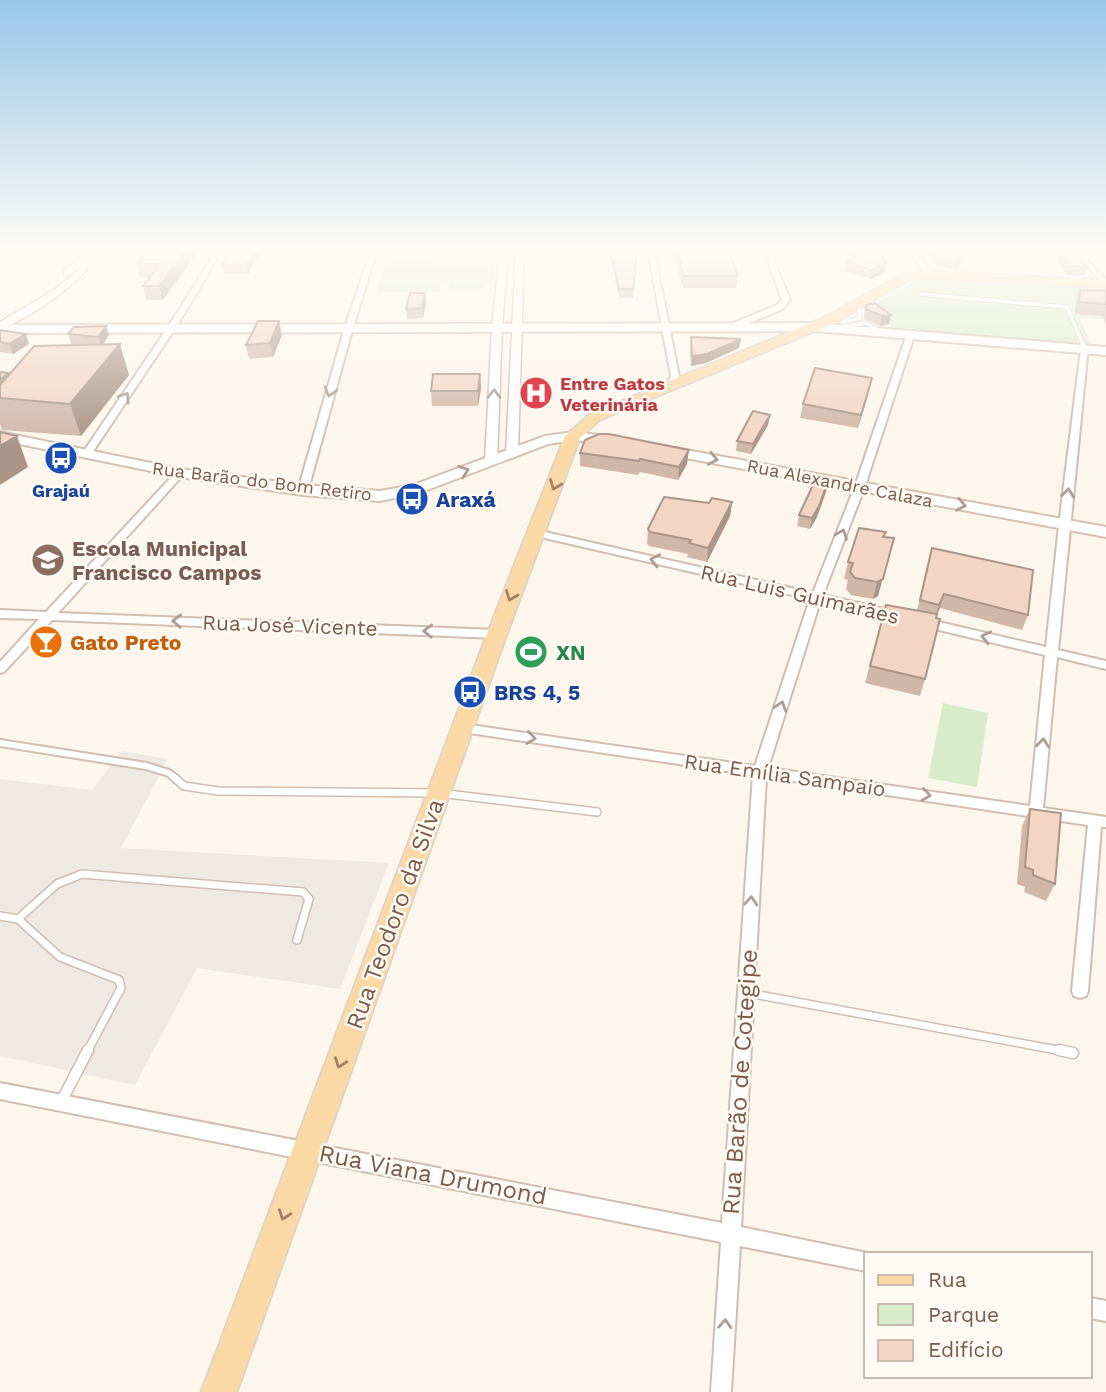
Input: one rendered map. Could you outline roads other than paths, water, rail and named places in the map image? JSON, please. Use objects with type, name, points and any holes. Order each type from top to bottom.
[{"type":"main road","points":[[0,327],[829,327],[843,316]]},
{"type":"main road","name":"Rua Barão do Bom Retiro","points":[[0,436],[180,473],[352,496],[399,494],[545,440],[573,436],[595,417],[787,336],[829,327],[884,334],[1106,351]]},
{"type":"main road","name":"Rua Barão do Bom Retiro","points":[[787,336],[829,327]]},
{"type":"main road","name":"Rua Alexandre Calaza","points":[[573,436],[642,445],[1106,532]]},
{"type":"main road","name":"Rua Teodoro da Silva","points":[[219,1392],[496,634],[573,436]]},
{"type":"street","points":[[0,327],[17,316]]},
{"type":"street","points":[[87,454],[179,316]]},
{"type":"street","points":[[303,490],[353,316]]},
{"type":"street","points":[[491,461],[498,316]]},
{"type":"street","points":[[512,454],[518,316]]},
{"type":"street","points":[[664,316],[675,376],[671,386]]},
{"type":"street","points":[[734,326],[758,316]]},
{"type":"street","name":"Rua Barão de Cotegipe","points":[[721,1392],[760,771],[817,598],[860,486],[910,336]]},
{"type":"street","points":[[1036,811],[1064,525],[1085,349]]},
{"type":"street","points":[[0,669],[180,473]]},
{"type":"street","name":"Rua Luis Guimarães","points":[[536,533],[1106,665]]},
{"type":"street","name":"Rua José Vicente","points":[[0,614],[496,634]]},
{"type":"street","name":"Rua Emília Sampaio","points":[[463,729],[1100,821]]},
{"type":"street","points":[[1080,991],[1100,821]]},
{"type":"street","name":"Rua Viana Drumond","points":[[0,1091],[730,1232],[864,1261]]},
{"type":"lane","points":[[1073,316],[1085,349]]},
{"type":"lane","points":[[0,743],[146,766],[169,773],[184,786],[218,791],[439,793],[597,813]]},
{"type":"lane","points":[[18,919],[57,884],[82,874],[303,892],[309,899],[308,910],[296,940]]},
{"type":"lane","points":[[0,916],[18,919],[60,957],[111,975],[118,980],[121,988],[61,1103]]},
{"type":"lane","points":[[746,993],[1073,1053]]},
{"type":"place","name":"Entre Gatos Veterinária","points":[[536,393]]},
{"type":"place","name":"Grajaú","points":[[61,458]]},
{"type":"place","name":"Araxá","points":[[412,499]]},
{"type":"place","name":"Escola Municipal Francisco Campos","points":[[48,560]]},
{"type":"place","name":"Gato Preto","points":[[46,642]]},
{"type":"place","name":"XN","points":[[531,652]]},
{"type":"place","name":"BRS 4, 5","points":[[470,692]]}]
